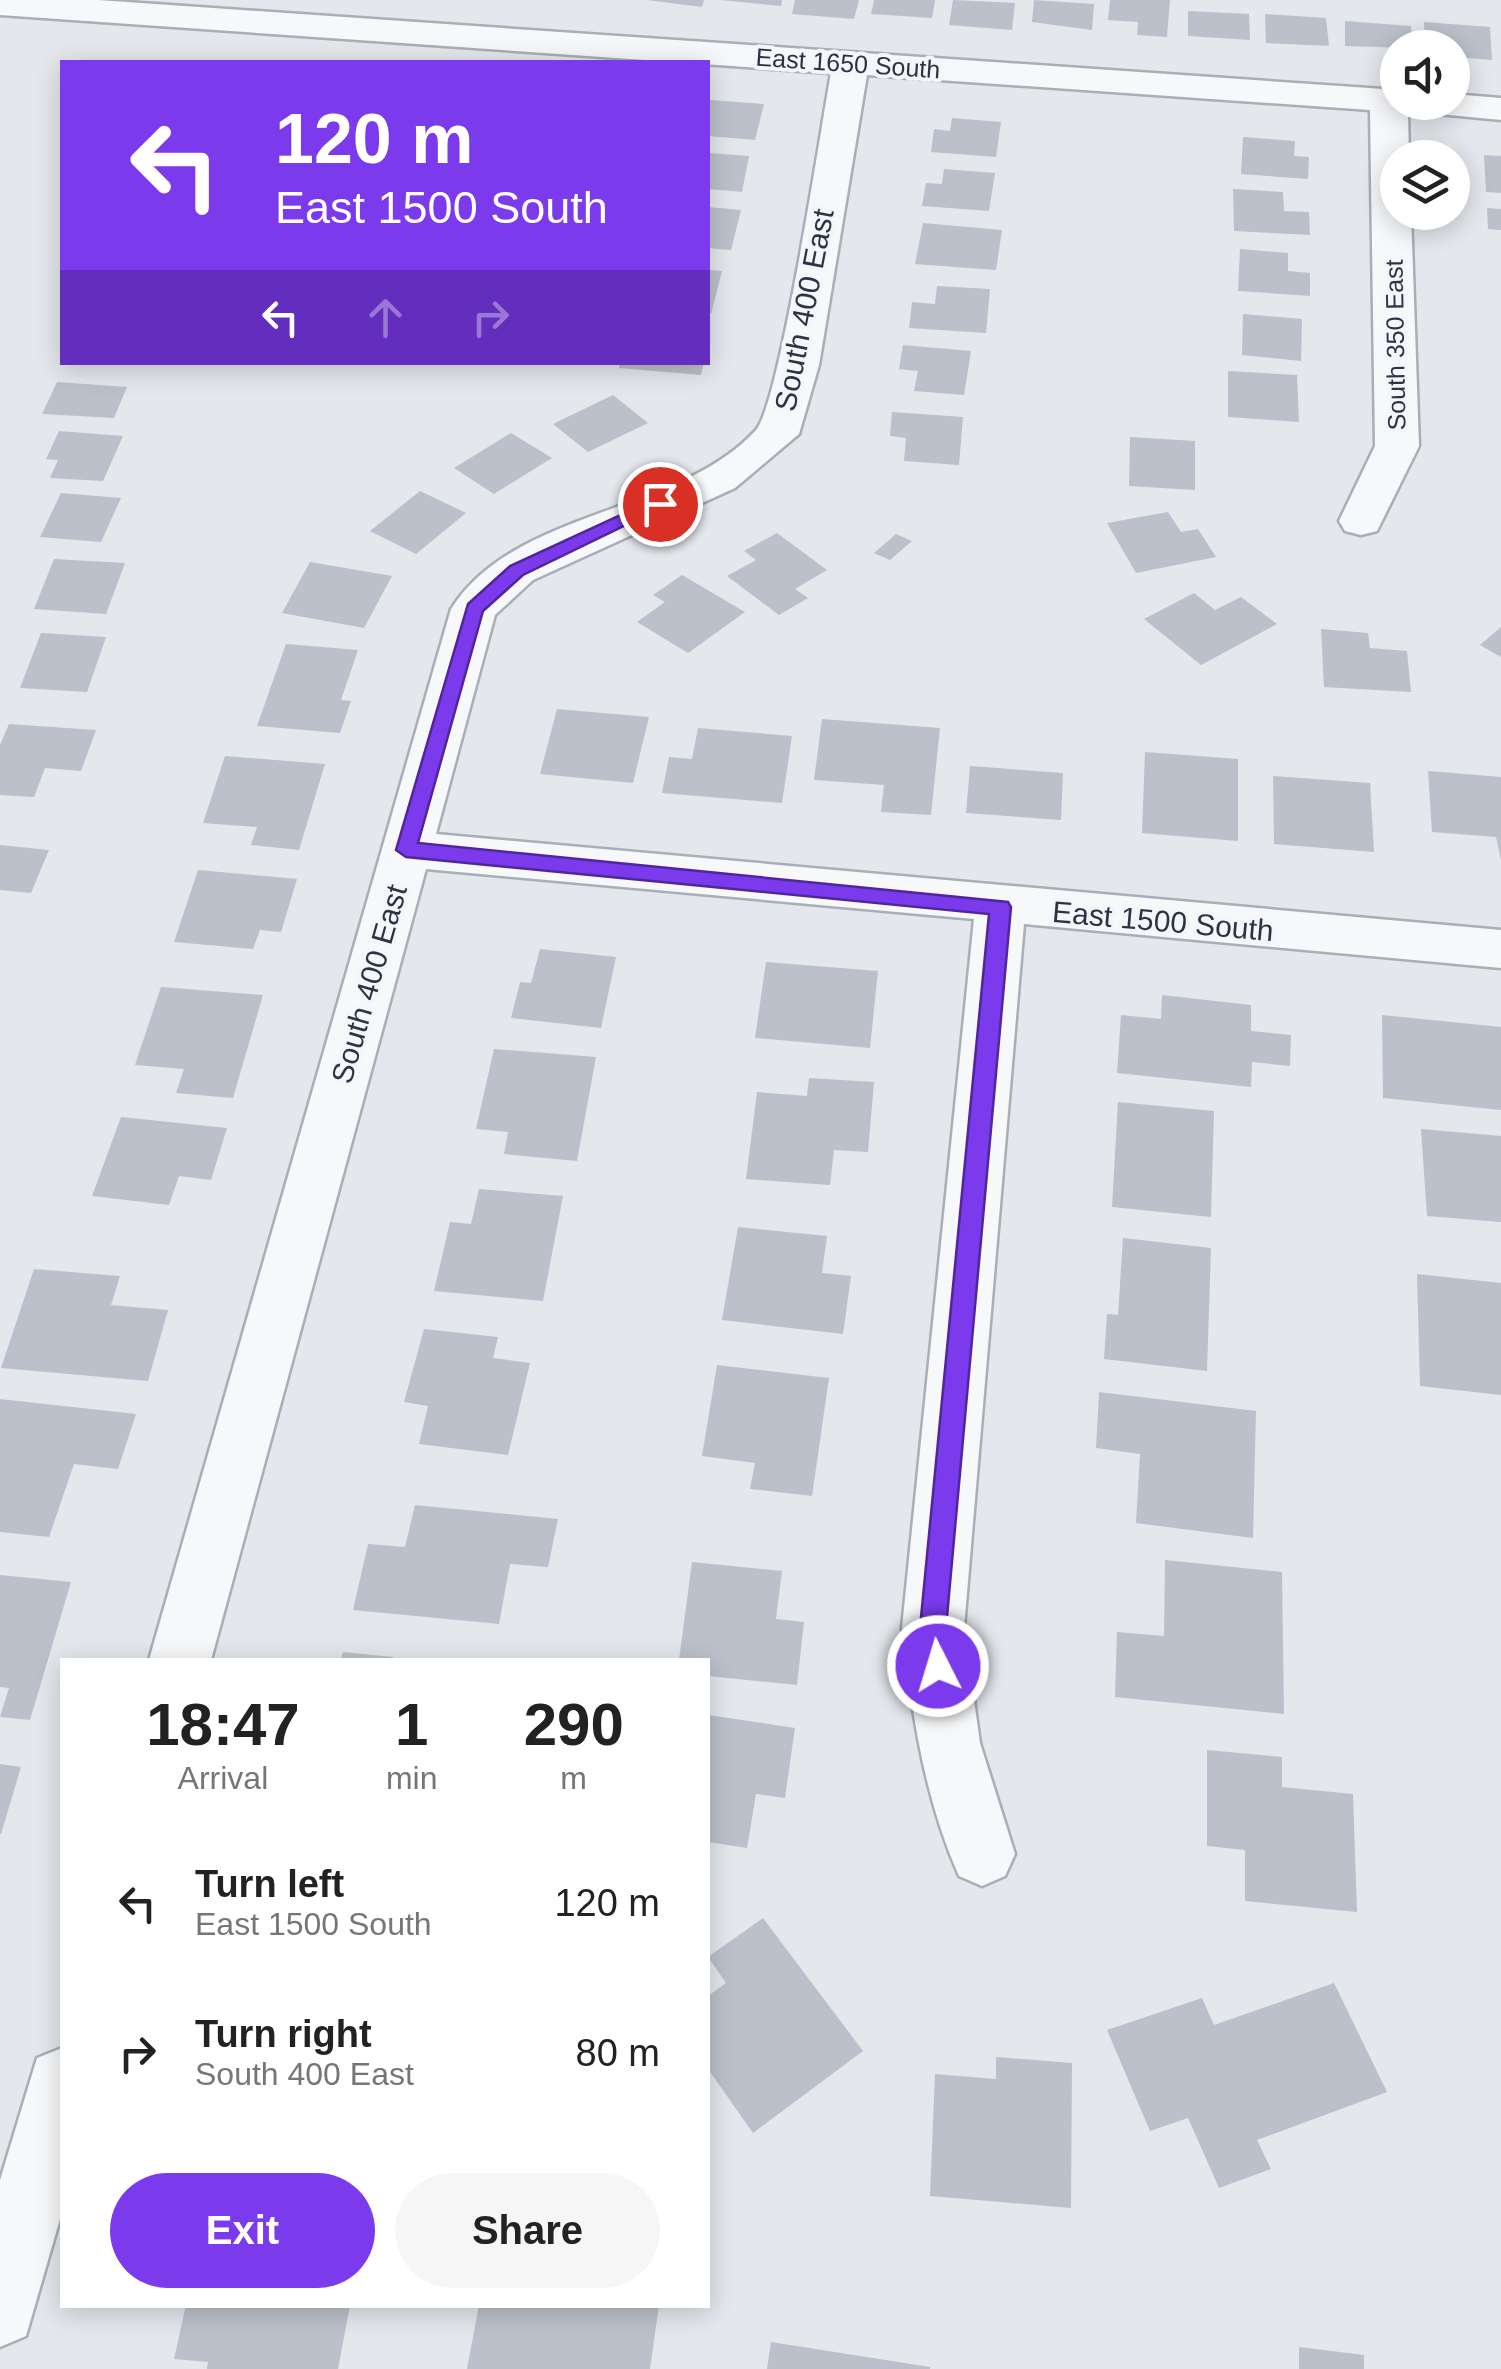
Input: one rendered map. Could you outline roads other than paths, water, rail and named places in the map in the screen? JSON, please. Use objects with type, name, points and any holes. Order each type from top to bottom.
[{"type":"street","name":"East 1650 South","points":[[0,4],[1380,100]]},
{"type":"street","name":"South 400 East","points":[[181,1658],[474,608],[517,570],[569,542],[720,478],[778,434],[798,365],[851,63]]},
{"type":"street","name":"East 1650 South","points":[[1470,106],[1501,108]]},
{"type":"street","name":"South 350 East","points":[[1362,521],[1397,446],[1401,120]]},
{"type":"street","name":"East 1500 South","points":[[406,850],[1000,907],[1501,949]]},
{"type":"street","points":[[982,1854],[948,1743],[933,1628],[1000,907]]},
{"type":"street","points":[[5,2272],[60,2090]]}]
